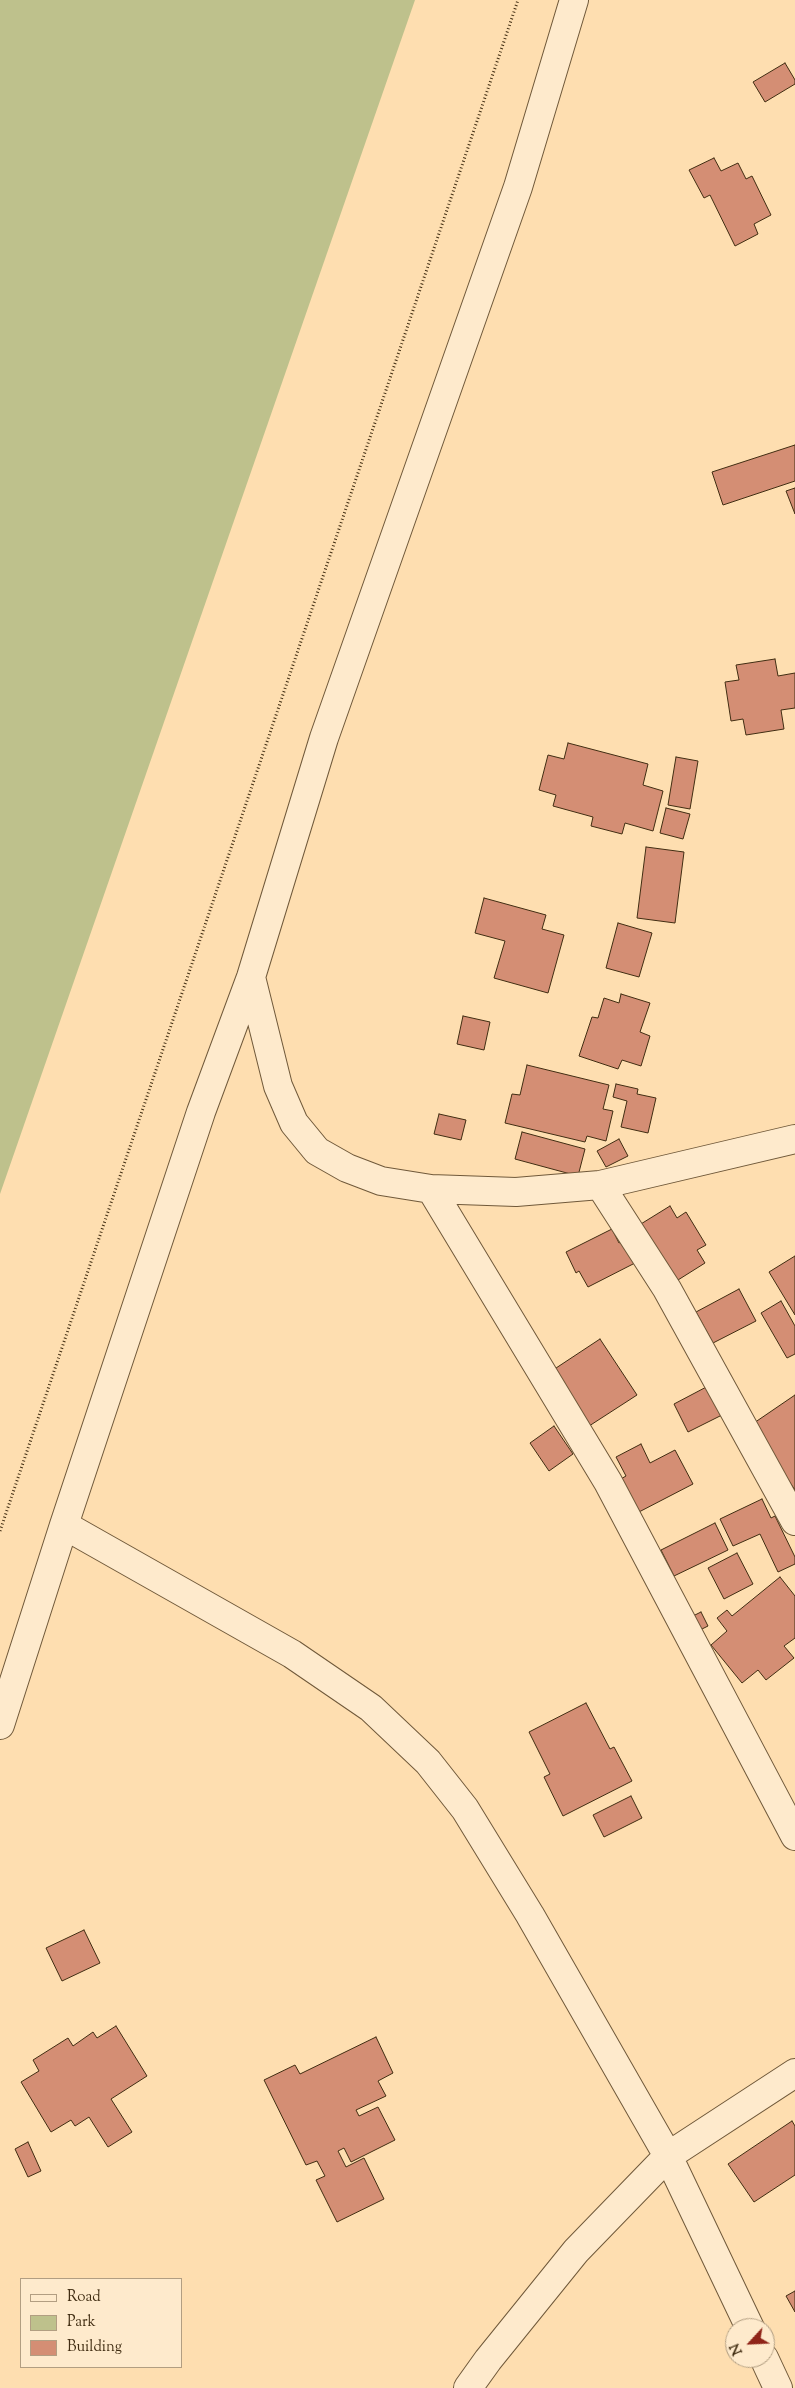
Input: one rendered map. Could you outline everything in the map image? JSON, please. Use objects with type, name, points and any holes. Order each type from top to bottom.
[{"type":"street","points":[[0,1725],[64,1525],[201,1112],[251,977],[324,738],[418,478],[518,187],[574,0]]},
{"type":"street","points":[[251,977],[278,1086],[294,1123],[317,1151],[347,1168],[381,1181],[431,1189],[516,1192],[600,1184],[795,1140]]},
{"type":"street","points":[[600,1184],[667,1288],[795,1521]]},
{"type":"street","points":[[431,1189],[608,1482],[795,1836]]},
{"type":"street","points":[[64,1525],[292,1654],[371,1708],[428,1762],[470,1818],[530,1915],[668,2156],[745,2318]]},
{"type":"street","points":[[468,2388],[488,2360],[576,2251],[668,2156],[795,2073]]},
{"type":"street","points":[[769,2368],[778,2388]]},
{"type":"path","points":[[0,1531],[518,0]]},
{"type":"green space","points":[[0,0],[415,0],[0,1194]]},
{"type":"building","points":[[785,63],[795,80],[795,84],[765,102],[753,82]]},
{"type":"building","points":[[714,158],[721,171],[738,163],[746,179],[752,176],[771,215],[754,224],[758,234],[735,246],[710,195],[704,198],[689,170]]},
{"type":"building","points":[[795,445],[795,481],[723,505],[712,472]]},
{"type":"building","points":[[795,488],[795,514],[786,491]]},
{"type":"building","points":[[775,659],[778,676],[795,673],[795,708],[781,710],[784,729],[746,735],[743,719],[731,721],[725,682],[739,680],[736,665]]},
{"type":"building","points":[[568,743],[648,764],[643,785],[663,791],[653,831],[625,823],[622,834],[591,826],[593,817],[553,806],[556,795],[539,790],[548,755],[564,759]]},
{"type":"building","points":[[676,757],[698,761],[690,809],[668,805]]},
{"type":"building","points":[[666,808],[690,814],[683,839],[660,833]]},
{"type":"building","points":[[646,847],[684,852],[675,923],[637,918]]},
{"type":"building","points":[[484,898],[546,915],[542,929],[564,935],[548,993],[494,978],[505,941],[475,933]]},
{"type":"building","points":[[618,923],[652,933],[639,977],[606,968]]},
{"type":"building","points":[[621,994],[650,1003],[640,1032],[650,1036],[641,1066],[622,1060],[618,1069],[579,1056],[592,1017],[598,1018],[604,998],[619,1003]]},
{"type":"building","points":[[463,1016],[490,1022],[484,1050],[457,1044]]},
{"type":"building","points":[[527,1065],[609,1085],[603,1109],[613,1111],[606,1141],[587,1136],[585,1142],[505,1123],[512,1094],[520,1095]]},
{"type":"building","points":[[616,1084],[638,1089],[637,1094],[656,1098],[648,1133],[621,1127],[627,1101],[613,1097]]},
{"type":"building","points":[[439,1114],[466,1120],[461,1140],[434,1134]]},
{"type":"building","points":[[522,1132],[585,1149],[578,1176],[515,1159]]},
{"type":"building","points":[[619,1139],[628,1156],[606,1167],[597,1151]]},
{"type":"building","points":[[670,1206],[677,1218],[686,1212],[706,1245],[697,1250],[705,1263],[670,1285],[636,1227]]},
{"type":"building","points":[[612,1229],[619,1243],[624,1240],[635,1263],[588,1287],[579,1271],[576,1273],[566,1252]]},
{"type":"building","points":[[795,1256],[795,1315],[769,1272]]},
{"type":"building","points":[[739,1289],[756,1321],[713,1343],[696,1312]]},
{"type":"building","points":[[781,1301],[795,1326],[795,1354],[787,1358],[761,1313]]},
{"type":"building","points":[[600,1339],[637,1395],[586,1428],[550,1372]]},
{"type":"building","points":[[712,1384],[726,1413],[688,1432],[674,1404]]},
{"type":"building","points":[[795,1395],[795,1490],[751,1425]]},
{"type":"building","points":[[554,1426],[573,1454],[549,1471],[530,1443]]},
{"type":"building","points":[[641,1444],[650,1463],[675,1450],[693,1484],[637,1513],[619,1480],[626,1476],[616,1457]]},
{"type":"building","points":[[762,1499],[771,1518],[775,1516],[795,1557],[795,1564],[778,1572],[760,1534],[733,1546],[720,1519]]},
{"type":"building","points":[[715,1523],[728,1550],[674,1576],[661,1550]]},
{"type":"building","points":[[737,1553],[753,1584],[724,1599],[708,1568]]},
{"type":"building","points":[[780,1577],[795,1596],[795,1638],[784,1646],[794,1658],[766,1680],[758,1670],[742,1683],[711,1645],[727,1631],[717,1618],[727,1610],[732,1616]]},
{"type":"building","points":[[701,1612],[708,1626],[692,1634],[685,1620]]},
{"type":"building","points":[[586,1703],[610,1749],[614,1747],[632,1781],[563,1816],[544,1777],[550,1774],[529,1732]]},
{"type":"building","points":[[631,1796],[642,1818],[604,1837],[593,1815]]},
{"type":"building","points":[[84,1930],[100,1963],[62,1981],[46,1948]]},
{"type":"building","points":[[116,2026],[147,2076],[111,2099],[132,2132],[108,2147],[89,2117],[75,2126],[71,2120],[51,2132],[21,2082],[39,2071],[33,2060],[68,2038],[73,2046],[93,2032],[97,2038]]},
{"type":"building","points":[[376,2037],[393,2073],[378,2081],[386,2096],[356,2110],[359,2116],[378,2107],[395,2140],[351,2162],[344,2148],[338,2151],[346,2167],[364,2158],[384,2199],[337,2222],[316,2180],[325,2176],[317,2161],[306,2165],[264,2080],[295,2065],[300,2074]]},
{"type":"building","points":[[792,2121],[795,2126],[795,2175],[754,2202],[728,2164]]},
{"type":"building","points":[[28,2142],[41,2171],[28,2177],[15,2149]]},
{"type":"building","points":[[795,2291],[795,2312],[786,2296]]}]
